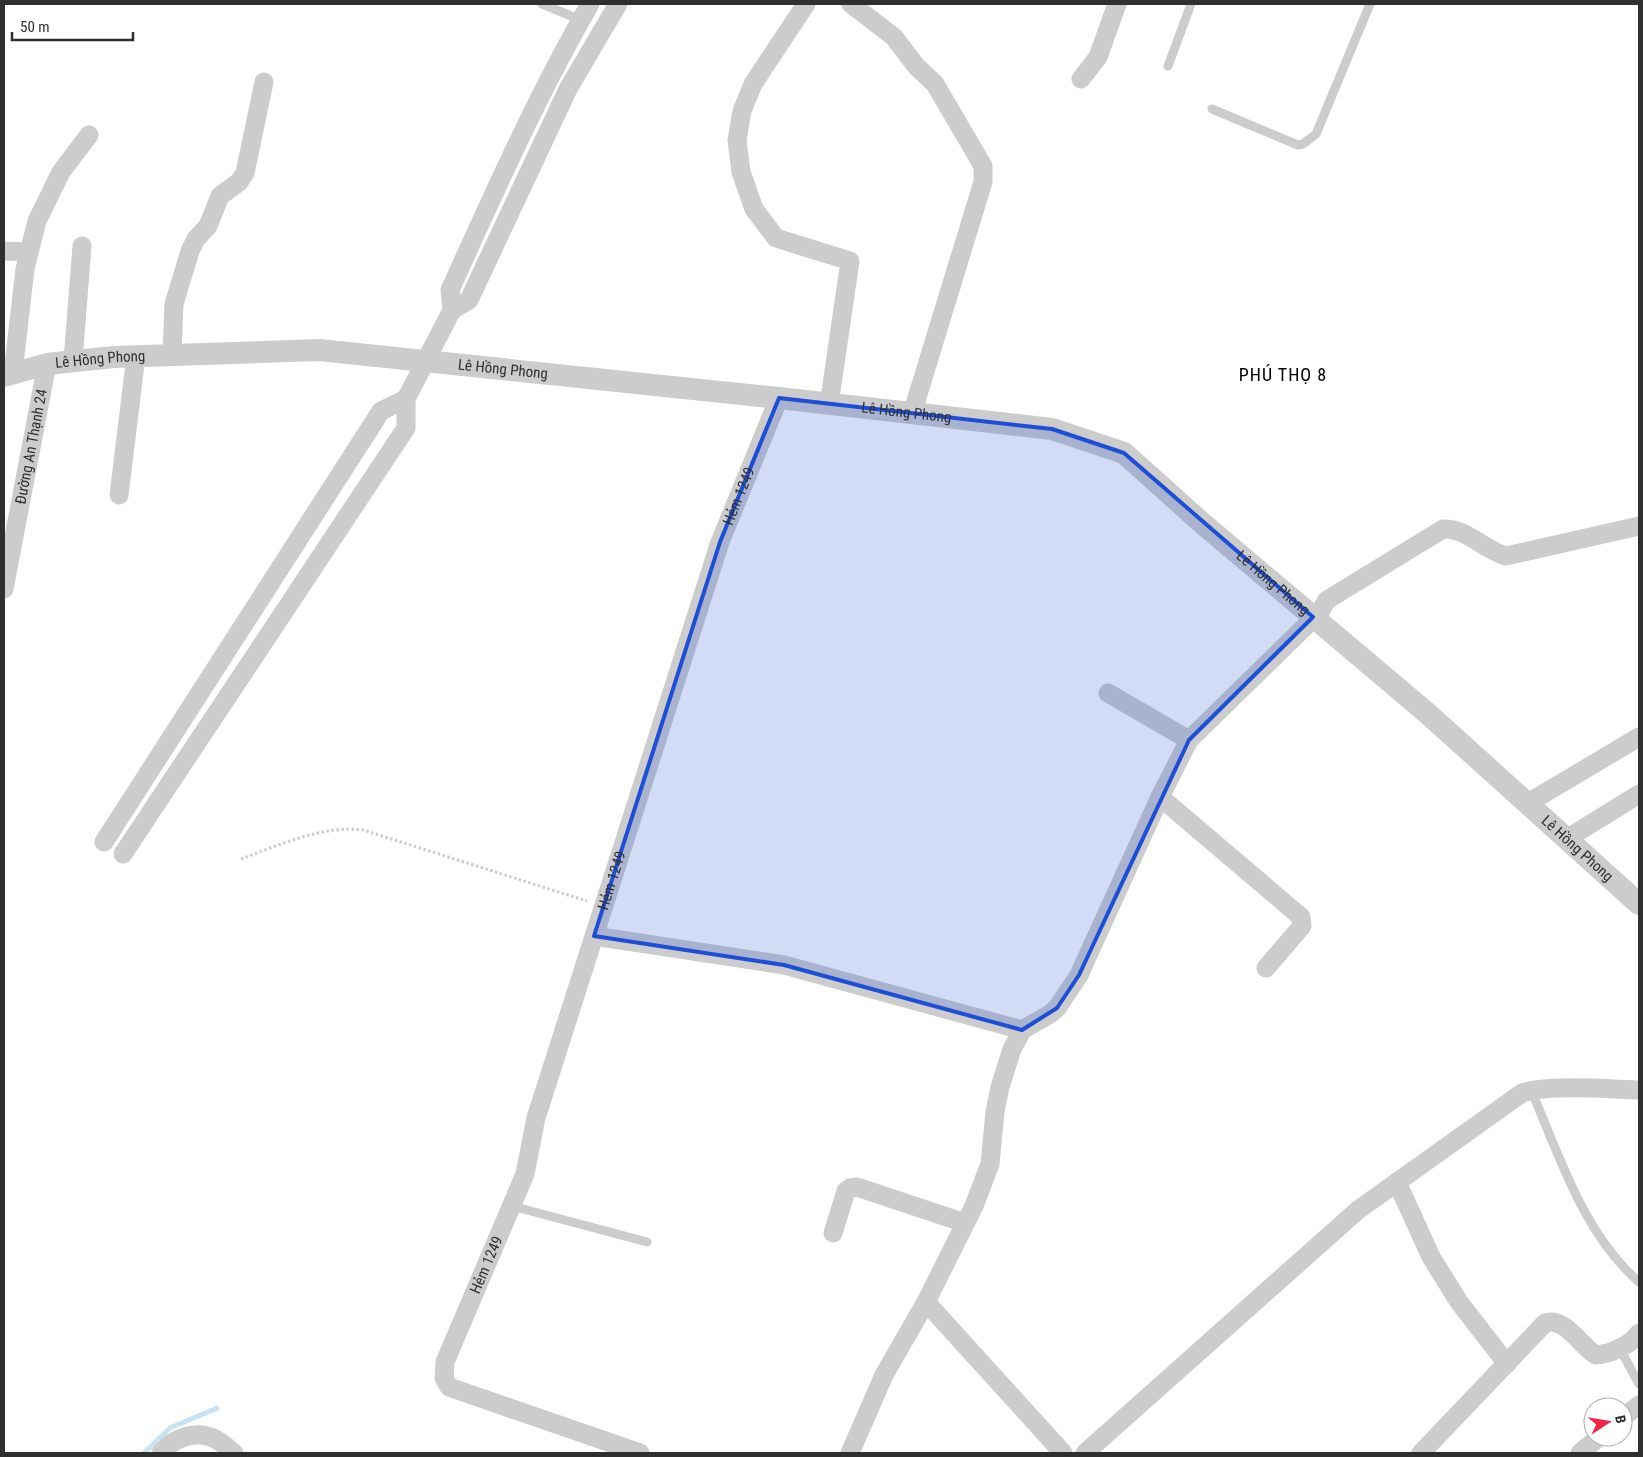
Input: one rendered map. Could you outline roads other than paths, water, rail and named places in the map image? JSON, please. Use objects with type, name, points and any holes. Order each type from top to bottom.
[{"type":"street","points":[[452,310],[469,300],[568,89],[618,4]]},
{"type":"street","points":[[806,4],[752,84],[742,111],[737,140],[741,172],[754,209],[776,238],[850,261],[829,405]]},
{"type":"street","points":[[851,4],[894,37],[916,66],[935,84],[983,166],[983,182],[912,414]]},
{"type":"street","points":[[1081,79],[1098,57],[1117,4]]},
{"type":"street","points":[[123,854],[406,428],[406,399],[428,360],[452,310],[450,290],[519,137],[556,63],[585,12],[602,30]]},
{"type":"street","points":[[172,354],[174,304],[190,251],[196,239],[208,226],[220,196],[239,182],[245,173],[264,82]]},
{"type":"street","points":[[8,374],[29,252],[37,221],[61,172],[90,135]]},
{"type":"street","points":[[73,362],[82,246]]},
{"type":"street","points":[[4,251],[29,252]]},
{"type":"street","name":"Lê Hồng Phong","points":[[8,374],[47,364],[136,356],[319,350],[780,398],[1052,430],[1124,453],[1427,713],[1568,838],[1639,904]]},
{"type":"street","points":[[119,495],[136,356]]},
{"type":"street","name":"Đường An Thạnh 24","points":[[4,588],[47,364]]},
{"type":"street","name":"Hẻm 1249","points":[[640,1453],[449,1387],[444,1378],[446,1362],[525,1174],[536,1118],[720,542],[780,398]]},
{"type":"street","points":[[104,842],[381,411],[406,399]]},
{"type":"street","points":[[850,1453],[884,1375],[926,1302],[965,1223],[990,1164],[994,1112],[1012,1049],[1022,1030],[1046,1017],[1057,1008],[1079,975],[1160,797],[1189,740],[1320,612],[1327,600],[1442,529],[1460,531],[1498,554],[1506,556],[1639,526]]},
{"type":"street","points":[[232,643],[254,656]]},
{"type":"street","points":[[1108,693],[1189,740]]},
{"type":"street","points":[[1528,803],[1639,737]]},
{"type":"street","points":[[1568,838],[1639,794]]},
{"type":"street","points":[[1160,797],[1301,917],[1302,926],[1266,968]]},
{"type":"street","points":[[594,936],[790,967],[1022,1030]]},
{"type":"street","points":[[1085,1453],[1358,1210],[1522,1093],[1531,1090],[1639,1090]]},
{"type":"street","points":[[1397,1182],[1431,1256],[1459,1302],[1507,1364]]},
{"type":"street","points":[[833,1233],[846,1191],[857,1187],[965,1223]]},
{"type":"street","points":[[926,1302],[1063,1453]]},
{"type":"street","points":[[1422,1453],[1546,1323],[1550,1321],[1562,1325],[1596,1355],[1634,1340],[1639,1333]]},
{"type":"street","points":[[161,1453],[174,1442],[190,1436],[204,1434],[216,1439],[234,1453]]},
{"type":"lane","points":[[542,4],[585,12]]},
{"type":"lane","points":[[1168,66],[1191,4]]},
{"type":"lane","points":[[1212,108],[1298,145],[1310,141],[1316,134],[1370,4]]},
{"type":"lane","points":[[1531,1090],[1584,1212],[1608,1249],[1639,1282]]},
{"type":"lane","points":[[512,1206],[647,1242]]},
{"type":"lane","points":[[1619,1347],[1639,1384]]},
{"type":"waterway","points":[[144,1453],[170,1428],[217,1408]]},
{"type":"district","name":"PHÚ THỌ 8","points":[[1283,374]]}]
